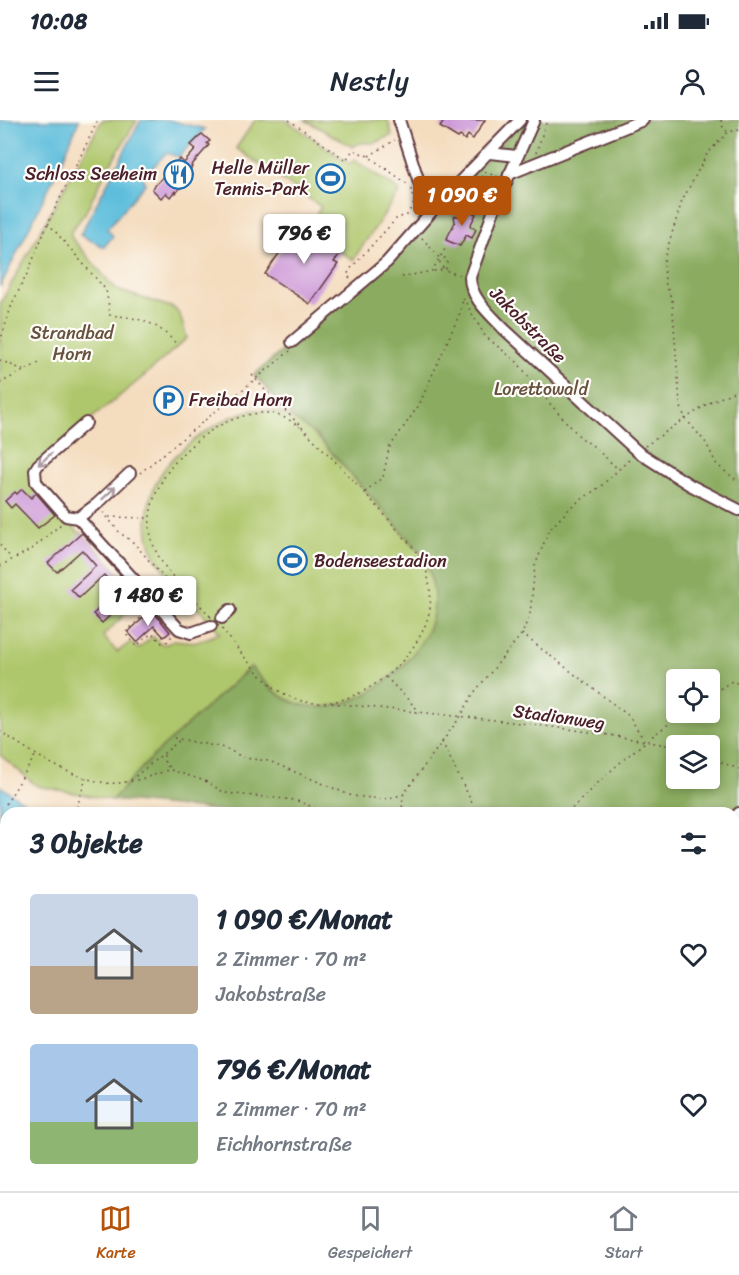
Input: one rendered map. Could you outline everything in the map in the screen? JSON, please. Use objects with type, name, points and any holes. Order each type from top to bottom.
[{"type":"street","points":[[399,120],[419,182],[439,203]]},
{"type":"street","points":[[293,344],[387,262],[439,203],[520,120]]},
{"type":"street","name":"Jakobstraße","points":[[534,120],[495,207],[470,278],[471,289],[504,329],[638,452],[690,485],[739,510]]},
{"type":"street","points":[[507,178],[533,165],[644,120]]},
{"type":"street","points":[[490,153],[517,156]]},
{"type":"street","points":[[86,423],[38,465],[35,470],[36,482],[74,518],[179,629],[191,633],[204,631],[230,609]]},
{"type":"street","points":[[74,518],[97,504],[134,474]]},
{"type":"path","points":[[0,342],[12,304],[98,120]]},
{"type":"path","points":[[289,120],[346,160],[353,150],[368,156],[410,186],[414,202],[407,214],[397,218],[352,267],[347,274],[350,278]]},
{"type":"path","points":[[533,165],[547,120]]},
{"type":"path","points":[[721,120],[723,128],[728,132]]},
{"type":"path","points":[[739,130],[728,132],[707,154],[687,192],[664,259],[665,282],[672,300],[680,404],[685,418],[706,443],[717,465],[739,482]]},
{"type":"path","points":[[368,156],[390,142]]},
{"type":"path","points":[[472,199],[485,172],[507,178]]},
{"type":"path","points":[[461,193],[495,207]]},
{"type":"path","points":[[414,202],[439,203]]},
{"type":"path","points":[[48,224],[106,290],[109,315],[140,318],[169,335],[178,346]]},
{"type":"path","points":[[419,236],[438,256],[441,266],[449,272]]},
{"type":"path","points":[[432,271],[445,249]]},
{"type":"path","points":[[441,256],[447,259],[446,269]]},
{"type":"path","points":[[402,277],[446,269]]},
{"type":"path","points":[[365,492],[383,477],[389,448],[419,405],[460,313],[463,298],[485,336],[518,362],[551,405],[580,437],[619,470]]},
{"type":"path","points":[[134,474],[255,378],[293,344]]},
{"type":"path","points":[[0,360],[24,370]]},
{"type":"path","points":[[0,383],[41,362]]},
{"type":"path","points":[[252,375],[365,492],[420,556],[426,571],[431,594],[429,612],[422,634],[409,652],[385,676],[360,692],[330,703]]},
{"type":"path","points":[[402,807],[403,795],[461,716],[473,694],[522,634],[530,614],[535,566],[549,530],[572,506],[601,486],[649,442],[707,404],[739,389]]},
{"type":"path","points":[[107,517],[150,518],[159,488],[174,463],[206,434],[228,421],[252,414],[269,413],[288,419],[306,431]]},
{"type":"path","points":[[97,504],[120,533],[134,543],[187,605]]},
{"type":"path","points":[[0,566],[32,549],[74,518]]},
{"type":"path","name":"Stadionweg","points":[[150,518],[151,536],[167,569],[260,674],[277,691],[294,699],[308,703],[330,703],[461,716],[666,745]]},
{"type":"path","points":[[0,546],[12,559]]},
{"type":"path","points":[[156,604],[125,633],[136,646],[152,633],[162,643],[166,643]]},
{"type":"path","points":[[522,634],[629,716],[645,741]]},
{"type":"path","points":[[385,676],[422,713]]},
{"type":"path","points":[[720,689],[732,681],[739,684]]},
{"type":"path","points":[[573,807],[588,791],[645,741],[670,723]]},
{"type":"path","points":[[0,731],[35,755],[87,777],[109,783],[157,775],[170,769]]},
{"type":"path","points":[[174,738],[225,747],[244,758],[269,761],[352,796],[384,799],[403,795]]},
{"type":"path","points":[[130,780],[181,739]]},
{"type":"path","points":[[442,742],[474,807]]},
{"type":"path","points":[[164,754],[164,761],[170,769],[205,781],[225,793],[295,800],[313,807]]},
{"type":"path","points":[[6,804],[35,755]]},
{"type":"path","points":[[720,762],[739,769]]},
{"type":"path","points":[[77,807],[87,777]]},
{"type":"green space","name":"Strandbad Horn","points":[[102,120],[137,120],[106,171],[85,213],[71,231],[71,237],[111,284],[120,291],[174,308],[180,315],[187,338],[86,423],[34,475],[78,532],[82,533],[141,598],[103,636],[117,652],[131,642],[138,649],[153,636],[160,644],[167,644],[174,640],[197,642],[220,633],[169,577],[153,553],[147,523],[149,506],[157,481],[178,454],[216,425],[254,410],[272,411],[285,415],[307,428],[323,443],[422,555],[430,572],[434,592],[431,621],[419,646],[407,662],[376,688],[358,698],[339,704],[320,707],[302,705],[279,694],[250,667],[152,757],[112,800],[37,786],[0,755],[0,304]]},
{"type":"green space","name":"Helle Müller Tennis-Park","points":[[255,120],[286,120],[350,164],[354,160],[400,191],[353,260],[306,229],[321,207],[236,148]]},
{"type":"green space","points":[[305,120],[388,120],[392,135],[374,143],[360,143],[353,147]]},
{"type":"green space","name":"Lorettowald","points":[[523,120],[739,120],[739,807],[184,807],[112,800],[152,757],[251,667],[273,690],[286,699],[302,705],[321,707],[340,704],[358,698],[392,676],[419,646],[428,630],[433,611],[434,591],[430,572],[422,554],[317,436],[294,419],[254,375],[398,251]]},
{"type":"water","points":[[0,120],[79,120],[63,159],[0,287]]},
{"type":"water","points":[[141,120],[169,120],[205,129],[179,157],[166,153],[143,178],[145,184],[107,229],[113,236],[104,247],[80,235]]},
{"type":"water","points":[[0,786],[32,807],[0,807]]},
{"type":"building","points":[[445,120],[485,120],[473,139],[468,135],[465,140],[440,127]]},
{"type":"building","name":"Schloss Seeheim","points":[[202,134],[210,141],[191,166],[188,172],[192,175],[176,193],[175,191],[170,197],[166,193],[161,198],[152,189],[176,162],[180,159],[184,163],[196,149],[191,145]]},
{"type":"building","points":[[462,207],[476,214],[470,226],[476,229],[472,238],[466,235],[460,246],[446,240],[455,222],[454,216],[458,216]]},
{"type":"building","points":[[302,226],[341,252],[334,262],[338,264],[310,304],[265,274],[293,233],[296,236]]},
{"type":"building","points":[[22,489],[31,498],[36,493],[55,515],[38,528],[15,504],[11,508],[5,501]]},
{"type":"building","points":[[82,533],[141,598],[132,606],[127,600],[102,623],[93,614],[118,591],[104,575],[79,598],[71,589],[96,566],[82,550],[57,572],[48,563]]},
{"type":"building","points":[[152,610],[170,632],[164,637],[154,626],[137,642],[128,632]]},
{"type":"place","name":"Schloss Seeheim","points":[[178,174]]},
{"type":"place","name":"Helle Müller Tennis-Park","points":[[330,178]]},
{"type":"place","name":"Freibad Horn","points":[[168,400]]},
{"type":"place","name":"Bodenseestadion","points":[[293,561]]}]
